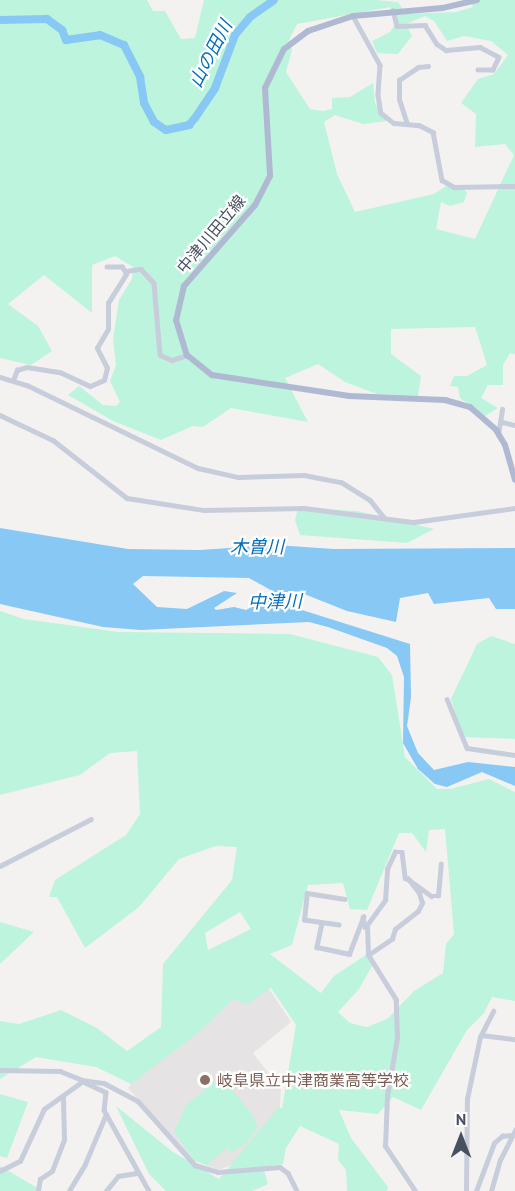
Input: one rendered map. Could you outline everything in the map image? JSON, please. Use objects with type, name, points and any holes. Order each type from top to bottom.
[{"type":"main road","name":"中津川田立線","points":[[187,355],[176,320],[184,286],[255,205],[270,176],[263,101],[269,75],[284,49],[295,39],[323,25],[353,16],[393,10],[442,8],[477,0]]},
{"type":"main road","points":[[187,355],[212,375],[239,381],[374,398],[445,400],[470,407],[485,418],[498,435],[511,461],[515,480]]},
{"type":"street","points":[[393,10],[397,26],[425,25],[437,44],[446,50],[480,46],[499,57],[495,69],[478,70]]},
{"type":"street","points":[[353,16],[380,65],[378,95],[381,113],[394,123],[425,126],[433,132],[440,176],[445,183],[454,187],[515,186]]},
{"type":"street","points":[[407,124],[399,100],[399,80],[418,67],[428,66]]},
{"type":"street","points":[[107,267],[122,267],[126,271]]},
{"type":"street","points":[[126,271],[141,269],[154,283],[160,355],[172,360],[187,355]]},
{"type":"street","points":[[13,380],[17,370],[27,367],[60,372],[87,386],[102,383],[107,368],[97,348],[108,328],[108,303],[126,271]]},
{"type":"street","points":[[0,377],[13,380],[187,464],[238,477],[303,475],[341,482],[370,500],[384,517]]},
{"type":"street","points":[[498,435],[502,422],[501,409]]},
{"type":"street","points":[[0,415],[53,440],[127,498],[204,510],[304,507],[432,522],[515,508]]},
{"type":"street","points":[[502,422],[515,425]]},
{"type":"street","points":[[447,699],[467,748],[515,755]]},
{"type":"street","points":[[0,866],[91,819]]},
{"type":"street","points":[[368,954],[392,939],[395,930],[418,911],[422,903],[419,893],[405,878],[402,852],[395,852],[387,869],[385,900],[369,921],[368,954],[396,1000],[397,1038],[387,1096],[385,1146],[415,1191]]},
{"type":"street","points":[[408,879],[431,896],[438,896],[441,864]]},
{"type":"street","points":[[339,925],[304,920],[307,893],[345,899]]},
{"type":"street","points":[[322,922],[317,947],[349,954],[363,917],[368,931]]},
{"type":"street","points":[[466,1191],[469,1166],[467,1099],[481,1035],[493,1011]]},
{"type":"street","points":[[481,1035],[515,1039]]},
{"type":"street","points":[[0,1070],[60,1071],[81,1082],[104,1089],[106,1114],[149,1191]]},
{"type":"street","points":[[0,1171],[20,1161],[39,1115],[81,1082],[104,1083],[138,1101],[195,1165],[218,1172],[280,1167],[288,1173],[297,1191]]},
{"type":"street","points":[[38,1191],[40,1179],[52,1171],[64,1140],[63,1098]]},
{"type":"street","points":[[69,1191],[85,1164],[106,1114]]},
{"type":"street","points":[[476,1191],[494,1143],[502,1136],[513,1132]]},
{"type":"street","points":[[491,1191],[513,1132]]},
{"type":"street","points":[[106,1191],[118,1176],[138,1173]]},
{"type":"shaded area","name":"岐阜県立中津商業高等学校","points":[[267,986],[291,1022],[253,1053],[281,1089],[279,1123],[250,1158],[218,1170],[193,1160],[128,1088],[142,1071],[232,998]]},
{"type":"green space","points":[[0,0],[147,0],[153,11],[165,11],[181,39],[195,38],[204,0],[375,0],[398,2],[406,14],[456,12],[473,7],[470,0],[515,0],[515,354],[510,353],[503,365],[503,385],[488,385],[481,398],[498,408],[485,416],[460,398],[458,387],[450,386],[454,376],[467,376],[487,365],[475,327],[391,329],[391,354],[421,376],[418,396],[377,394],[345,382],[318,364],[285,378],[308,422],[231,408],[203,427],[193,426],[161,440],[113,421],[68,395],[79,386],[103,405],[116,406],[120,402],[110,381],[116,365],[113,339],[119,300],[132,279],[133,267],[115,256],[92,265],[92,313],[44,275],[8,304],[38,326],[52,351],[31,365],[0,358]],"holes":[[[390,7],[396,23],[390,32],[372,41],[377,53],[398,54],[412,36],[406,24],[425,16],[434,21],[447,41],[464,36],[491,41],[508,55],[494,74],[478,79],[461,103],[476,114],[475,147],[505,144],[514,155],[475,239],[436,229],[441,202],[450,206],[464,202],[467,193],[463,188],[446,186],[434,194],[355,212],[337,174],[324,122],[335,115],[363,124],[388,121],[375,103],[373,83],[350,97],[332,98],[332,109],[323,111],[310,109],[286,72],[292,50],[289,40],[297,24]]]},
{"type":"green space","points":[[298,508],[357,511],[434,529],[407,543],[300,535],[295,520]]},
{"type":"green space","points":[[0,611],[24,619],[119,632],[290,634],[378,657],[392,675],[405,757],[437,789],[450,789],[489,779],[515,792],[515,1001],[492,997],[484,1013],[467,1030],[421,1110],[393,1097],[378,1114],[339,1110],[351,1138],[388,1187],[387,1191],[347,1191],[346,1170],[338,1160],[339,1144],[300,1126],[286,1148],[283,1164],[263,1167],[268,1184],[252,1191],[166,1191],[149,1174],[116,1106],[173,1152],[219,1179],[278,1108],[282,1108],[296,1025],[271,988],[247,1004],[233,999],[199,1032],[131,1084],[96,1067],[36,1057],[0,1079],[0,1021],[19,1024],[61,1010],[97,1028],[127,1051],[161,1027],[163,964],[232,880],[237,847],[216,846],[179,859],[139,907],[85,948],[57,897],[49,897],[55,880],[126,835],[140,814],[137,751],[110,753],[80,775],[0,795]],"holes":[[[445,829],[454,934],[446,944],[443,973],[414,991],[387,1019],[367,1027],[350,1023],[338,1012],[359,989],[372,966],[366,955],[334,976],[321,993],[270,954],[292,945],[308,885],[343,883],[350,909],[367,910],[399,833],[412,833],[426,852],[429,830]],[[240,912],[251,929],[208,950],[205,933]]]},
{"type":"green space","points":[[491,636],[515,644],[515,739],[462,737],[451,699],[477,644]]},
{"type":"green space","points":[[0,922],[34,932],[0,964]]},
{"type":"green space","points":[[221,1076],[251,1113],[258,1127],[246,1143],[232,1152],[227,1148],[206,1165],[194,1160],[174,1132],[186,1105]]},
{"type":"green space","points":[[0,1094],[28,1102],[7,1158],[0,1156]]},
{"type":"green space","points":[[0,1166],[41,1190],[41,1191],[0,1191]]},
{"type":"water","points":[[0,528],[128,549],[200,550],[275,545],[334,549],[515,548],[515,609],[496,609],[489,598],[434,604],[428,593],[400,598],[396,622],[347,611],[299,592],[276,593],[249,578],[143,576],[133,584],[157,607],[187,609],[224,591],[237,593],[214,608],[216,610],[234,607],[246,610],[267,599],[410,644],[411,697],[407,726],[418,753],[434,770],[468,762],[515,767],[515,786],[482,772],[447,787],[435,784],[418,769],[403,743],[404,677],[397,656],[387,648],[328,627],[309,622],[141,630],[103,627],[0,604]]},
{"type":"waterway","name":"山の田川","points":[[0,20],[47,19],[62,30],[66,40],[100,35],[124,45],[140,77],[144,103],[154,122],[166,130],[189,125],[195,118],[215,88],[235,35],[250,17],[274,0]]},
{"type":"place","name":"岐阜県立中津商業高等学校","points":[[205,1080]]},
{"type":"water label","name":"木曽川","points":[[257,547]]},
{"type":"water label","name":"中津川","points":[[275,602]]}]
